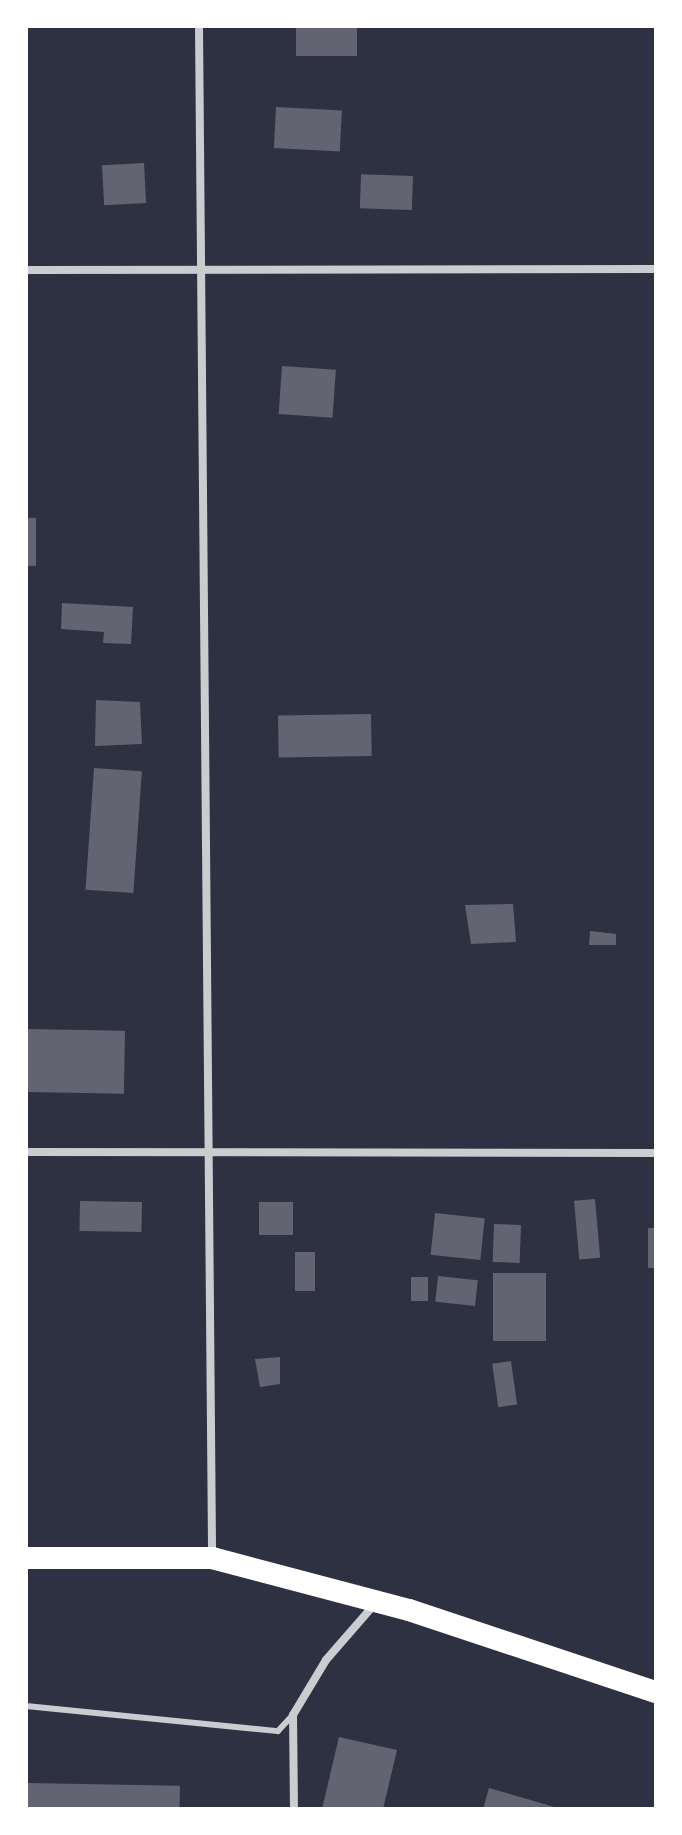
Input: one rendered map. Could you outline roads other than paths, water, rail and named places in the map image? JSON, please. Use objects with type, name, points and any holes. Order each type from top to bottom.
[{"type":"highway","points":[[26,1558],[212,1558],[377,1602],[656,1692]]},
{"type":"street","points":[[199,26],[212,1558]]},
{"type":"street","points":[[26,270],[656,269]]},
{"type":"street","points":[[26,1152],[656,1153]]},
{"type":"street","points":[[294,1809],[293,1715],[326,1660],[377,1602]]},
{"type":"lane","points":[[26,1706],[278,1731],[293,1715]]}]
